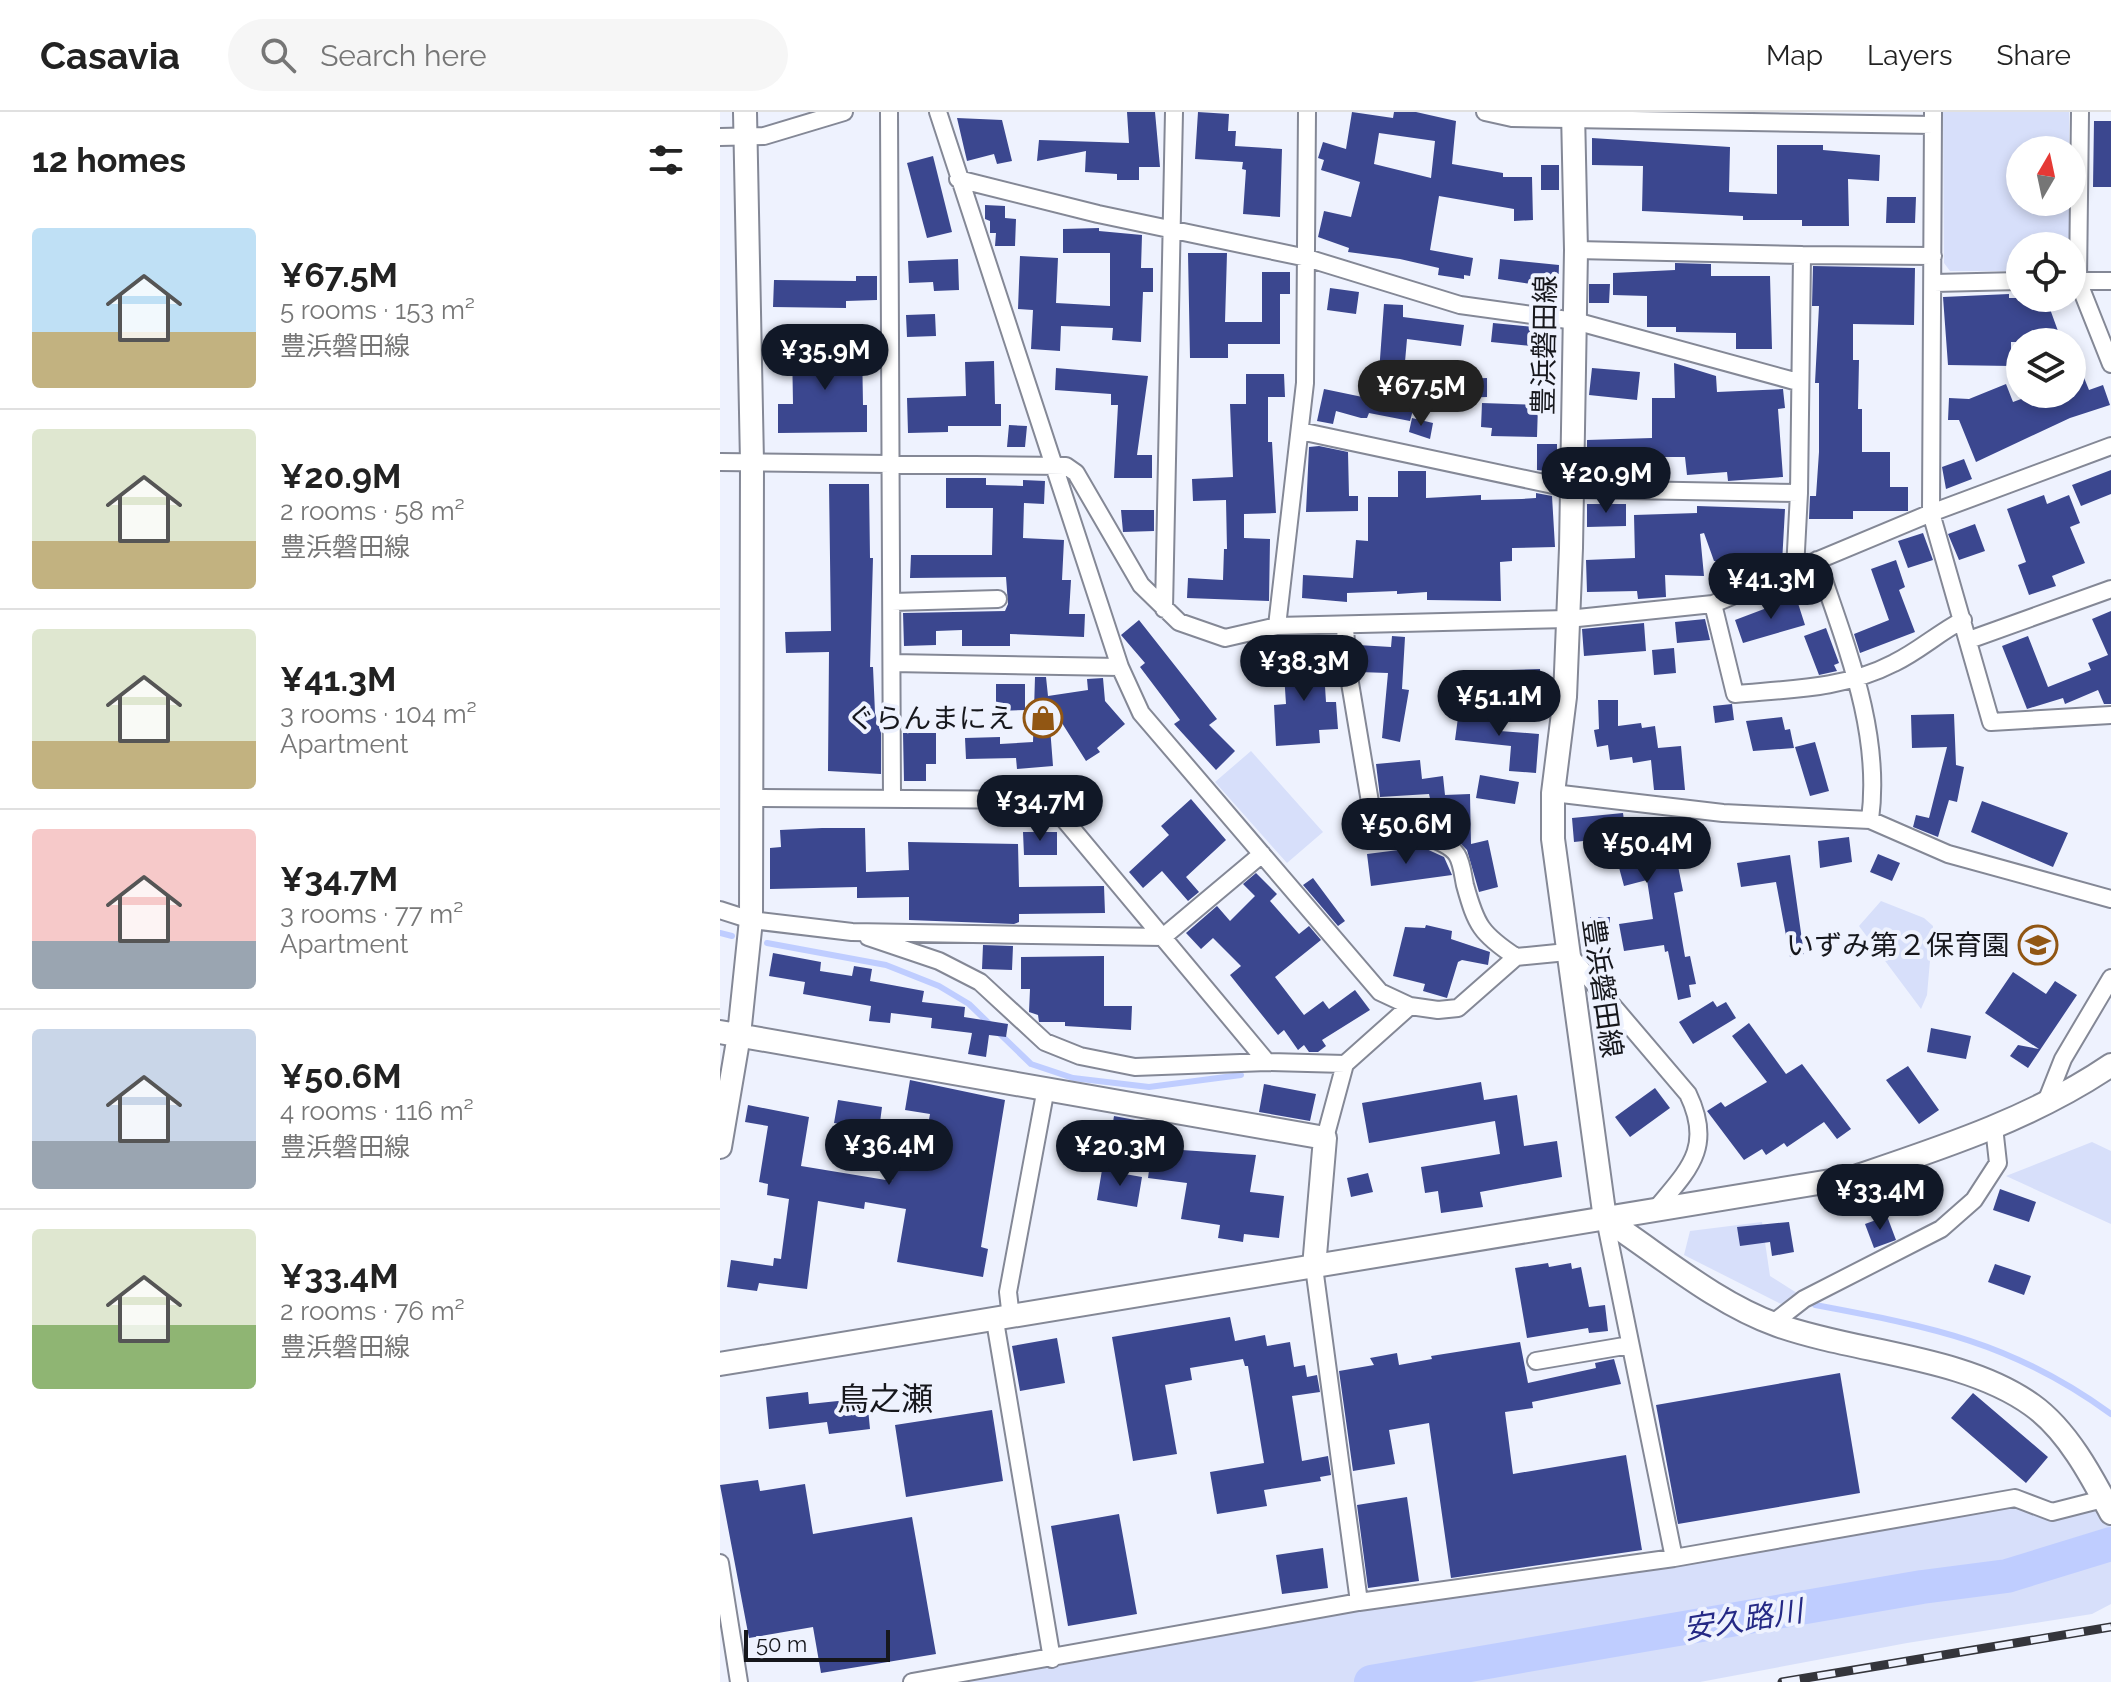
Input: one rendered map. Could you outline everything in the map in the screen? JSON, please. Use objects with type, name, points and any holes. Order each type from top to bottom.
[{"type":"street","points":[[720,1147],[730,1033],[751,920],[752,462],[745,112]]},
{"type":"street","points":[[720,137],[764,136],[844,112]]},
{"type":"street","points":[[889,112],[892,799]]},
{"type":"street","points":[[938,112],[1120,667],[1141,713],[1380,992],[1410,1006],[1438,1010],[1458,1008],[1516,957],[1567,952],[1688,1094],[1698,1114],[1700,1136],[1694,1162],[1655,1210]]},
{"type":"street","points":[[1164,609],[1174,112]]},
{"type":"street","points":[[1277,626],[1305,383],[1307,112]]},
{"type":"street","points":[[1485,112],[1512,118],[1933,118],[1931,513],[1991,722],[2111,715]]},
{"type":"street","points":[[2076,232],[2080,112]]},
{"type":"street","name":"豊浜磐田線","points":[[1573,116],[1576,250],[1572,489],[1565,697],[1553,793],[1553,839],[1605,1219]]},
{"type":"street","points":[[958,179],[1307,258],[1460,305],[1575,321],[1798,382]]},
{"type":"street","points":[[1576,250],[1933,256]]},
{"type":"street","points":[[1795,570],[1802,255]]},
{"type":"street","points":[[1934,283],[2006,281]]},
{"type":"street","points":[[2086,281],[2111,281]]},
{"type":"street","points":[[2086,306],[2111,364]]},
{"type":"street","points":[[1300,431],[1572,489],[1799,493]]},
{"type":"street","points":[[720,462],[1066,466],[1076,473],[1141,585],[1179,622],[1225,638],[1277,626],[1568,619],[1713,604],[1931,513],[2111,446]]},
{"type":"street","points":[[1817,560],[1857,678],[1875,784],[1870,820]]},
{"type":"street","points":[[1969,640],[2111,589]]},
{"type":"street","points":[[892,602],[998,599]]},
{"type":"street","points":[[1713,604],[1735,694],[1841,685],[1892,665],[1916,651],[1933,635],[1963,620]]},
{"type":"street","points":[[1345,625],[1347,665],[1370,802],[1389,822],[1448,846],[1457,855],[1475,922],[1488,939],[1516,957]]},
{"type":"street","points":[[892,663],[1120,667]]},
{"type":"street","points":[[1553,793],[1723,813],[1870,820],[1948,854],[2111,899]]},
{"type":"street","points":[[751,798],[1048,800],[1267,1062]]},
{"type":"street","points":[[720,910],[751,920],[852,932],[1163,937],[1262,854]]},
{"type":"street","points":[[852,932],[939,961],[980,982],[1045,1042],[1080,1056],[1135,1067],[1267,1062],[1345,1064]]},
{"type":"street","points":[[2046,1102],[2063,1059],[2111,978]]},
{"type":"street","points":[[1359,1602],[1314,1267],[1325,1138],[1345,1064],[1410,1006]]},
{"type":"street","points":[[730,1033],[1325,1138]]},
{"type":"street","points":[[720,1364],[1855,1177],[1994,1127],[2111,1065]]},
{"type":"street","points":[[1046,1088],[1003,1319],[1052,1659]]},
{"type":"street","points":[[1773,1323],[1804,1299],[1941,1229],[1974,1200],[1998,1163],[1994,1127]]},
{"type":"street","points":[[912,1682],[1359,1602],[1674,1558],[2015,1498],[2052,1512],[2108,1507],[2062,1433],[2032,1405],[1989,1382],[1773,1323],[1724,1298],[1605,1219]]},
{"type":"street","points":[[1605,1219],[1674,1558]]},
{"type":"street","points":[[1536,1361],[1630,1345]]},
{"type":"street","points":[[720,1563],[739,1682]]},
{"type":"shaded area","points":[[1943,112],[2069,112],[2069,136],[2006,136],[2006,216],[2069,216],[2069,232],[2006,232],[2006,271],[1950,271],[1944,263]]},
{"type":"shaded area","points":[[1251,751],[1323,832],[1287,863],[1215,782]]},
{"type":"shaded area","points":[[1881,901],[1924,918],[1933,926],[1927,995],[1921,1009],[1859,926]]},
{"type":"shaded area","points":[[2092,1142],[2111,1151],[2111,1224],[2006,1176]]},
{"type":"shaded area","points":[[1762,1222],[1770,1276],[1800,1295],[1781,1304],[1684,1255],[1690,1231]]},
{"type":"shaded area","points":[[2015,1498],[2050,1515],[2111,1508],[2111,1604],[2092,1614],[1907,1643],[1700,1682],[921,1682],[1317,1610],[1807,1544]]},
{"type":"building","points":[[1127,112],[1155,112],[1160,167],[1139,167],[1139,180],[1117,180],[1117,174],[1085,172],[1086,151],[1037,161],[1039,140],[1129,143]]},
{"type":"building","points":[[1198,112],[1229,114],[1228,131],[1236,131],[1235,146],[1282,149],[1280,217],[1243,214],[1246,170],[1242,169],[1243,162],[1195,159]]},
{"type":"building","points":[[1352,112],[1393,118],[1394,112],[1416,112],[1456,121],[1452,164],[1503,173],[1503,177],[1532,177],[1533,220],[1514,221],[1514,209],[1439,196],[1430,250],[1473,258],[1470,276],[1464,275],[1464,279],[1438,275],[1439,268],[1348,252],[1349,248],[1318,237],[1324,211],[1351,217],[1360,182],[1321,170],[1324,160],[1318,158],[1323,142],[1346,149]],"holes":[[[1379,133],[1435,141],[1431,178],[1374,164]]]},
{"type":"building","points":[[957,118],[1002,120],[1012,161],[997,164],[994,154],[967,161]]},
{"type":"building","points":[[2094,121],[2111,121],[2111,187],[2093,187]]},
{"type":"building","points":[[1592,138],[1730,147],[1729,192],[1777,194],[1777,145],[1823,145],[1823,150],[1880,155],[1879,181],[1848,179],[1849,226],[1802,226],[1802,220],[1743,220],[1743,216],[1642,211],[1643,166],[1592,165]]},
{"type":"building","points":[[933,156],[952,232],[927,238],[907,163]]},
{"type":"building","points":[[1541,165],[1559,165],[1559,190],[1541,190]]},
{"type":"building","points":[[1887,197],[1916,197],[1915,223],[1886,223]]},
{"type":"building","points":[[985,205],[1005,206],[1005,218],[1016,219],[1015,246],[995,246],[996,233],[990,233],[990,221],[985,219]]},
{"type":"building","points":[[1099,228],[1099,231],[1142,235],[1141,268],[1153,268],[1153,292],[1143,292],[1141,342],[1112,340],[1113,328],[1061,326],[1060,351],[1031,349],[1033,310],[1018,309],[1020,256],[1058,258],[1056,303],[1110,306],[1110,253],[1063,253],[1063,229]]},
{"type":"building","points":[[1188,253],[1227,253],[1225,322],[1262,322],[1262,272],[1290,272],[1290,294],[1280,294],[1280,344],[1228,344],[1228,358],[1190,358]]},
{"type":"building","points":[[958,259],[959,290],[934,291],[933,282],[909,283],[908,261]]},
{"type":"building","points":[[1500,259],[1559,265],[1558,294],[1537,294],[1538,285],[1498,279]]},
{"type":"building","points":[[1675,263],[1711,264],[1711,276],[1770,276],[1772,349],[1736,349],[1736,333],[1676,332],[1676,327],[1647,327],[1647,296],[1613,295],[1613,273],[1675,270]]},
{"type":"building","points":[[1813,266],[1915,268],[1914,325],[1853,324],[1853,360],[1859,360],[1858,409],[1862,409],[1862,452],[1890,452],[1890,487],[1908,487],[1908,511],[1853,511],[1853,519],[1809,519],[1810,496],[1816,496],[1819,452],[1819,383],[1815,383],[1819,306],[1812,306]]},
{"type":"building","points":[[856,276],[877,276],[877,300],[846,301],[846,308],[773,307],[774,280],[856,281]]},
{"type":"building","points":[[1589,284],[1610,284],[1609,303],[1589,303]]},
{"type":"building","points":[[1330,288],[1359,292],[1356,314],[1327,310]]},
{"type":"building","points":[[2006,294],[2006,312],[2051,312],[2057,328],[2006,328],[2006,366],[1948,365],[1943,297]]},
{"type":"building","points":[[1384,304],[1403,305],[1403,317],[1464,325],[1461,346],[1407,339],[1402,396],[1409,397],[1407,408],[1413,410],[1410,421],[1369,413],[1367,418],[1361,418],[1336,411],[1333,424],[1317,421],[1324,389],[1377,400]]},
{"type":"building","points":[[935,314],[936,336],[907,337],[906,315]]},
{"type":"building","points":[[1493,323],[1533,327],[1531,346],[1491,342]]},
{"type":"building","points":[[792,346],[862,346],[863,405],[867,405],[867,432],[778,433],[778,404],[793,404]]},
{"type":"building","points":[[994,361],[995,404],[1001,404],[1001,426],[948,426],[948,432],[908,433],[907,398],[966,396],[965,362]]},
{"type":"building","points":[[1674,363],[1716,376],[1717,392],[1783,389],[1785,408],[1778,409],[1783,477],[1728,481],[1727,472],[1687,475],[1685,457],[1622,457],[1622,469],[1587,469],[1587,440],[1652,438],[1652,398],[1675,398]]},
{"type":"building","points":[[1056,368],[1148,376],[1137,455],[1152,455],[1152,478],[1114,478],[1118,405],[1111,405],[1111,394],[1055,390]]},
{"type":"building","points":[[1592,368],[1640,372],[1637,400],[1589,395]]},
{"type":"building","points":[[1246,374],[1284,374],[1285,397],[1268,397],[1268,442],[1272,442],[1276,513],[1244,514],[1244,538],[1270,539],[1269,601],[1187,598],[1188,578],[1223,580],[1224,549],[1227,549],[1226,500],[1193,501],[1192,479],[1233,477],[1230,404],[1246,404]]},
{"type":"building","points":[[1487,378],[1487,397],[1458,398],[1457,379]]},
{"type":"building","points":[[2086,383],[2089,390],[2103,385],[2110,405],[2070,418],[1976,462],[1959,420],[1948,420],[1949,398],[1969,399],[2006,384],[2006,408],[2086,408]]},
{"type":"building","points":[[1482,403],[1538,405],[1537,437],[1491,436],[1492,428],[1481,427]]},
{"type":"building","points":[[1412,418],[1433,423],[1430,439],[1409,432]]},
{"type":"building","points":[[1009,425],[1027,426],[1025,447],[1007,447]]},
{"type":"building","points":[[1537,444],[1557,444],[1557,472],[1537,470]]},
{"type":"building","points":[[1309,447],[1348,452],[1349,496],[1358,496],[1358,511],[1306,512]]},
{"type":"building","points":[[1964,459],[1972,479],[1946,489],[1942,467]]},
{"type":"building","points":[[2111,470],[2111,494],[2081,506],[2072,485]]},
{"type":"building","points":[[1398,471],[1426,471],[1426,498],[1481,495],[1481,500],[1522,499],[1536,498],[1536,493],[1552,496],[1555,547],[1512,548],[1512,561],[1500,562],[1501,601],[1427,600],[1427,592],[1397,594],[1397,591],[1347,593],[1347,602],[1302,598],[1303,575],[1353,578],[1356,540],[1368,541],[1368,497],[1398,497]]},
{"type":"building","points":[[946,478],[986,478],[986,485],[1023,486],[1023,480],[1045,481],[1044,504],[1024,503],[1023,538],[1064,540],[1062,580],[1071,580],[1069,614],[1085,614],[1084,637],[1010,634],[1010,646],[962,646],[962,630],[936,631],[936,645],[904,646],[903,613],[1005,611],[1008,604],[1006,577],[910,578],[911,555],[992,555],[993,508],[946,508]]},
{"type":"building","points":[[829,484],[869,484],[870,558],[873,558],[870,667],[873,667],[875,713],[881,733],[881,774],[828,771],[829,652],[786,653],[785,632],[831,631]]},
{"type":"building","points":[[2044,495],[2047,504],[2069,495],[2080,523],[2070,527],[2085,563],[2052,576],[2056,586],[2029,595],[2018,565],[2026,562],[2007,509]]},
{"type":"building","points":[[1587,504],[1626,504],[1626,526],[1587,527]]},
{"type":"building","points":[[1697,506],[1785,509],[1782,563],[1714,561],[1704,533],[1700,534],[1704,576],[1665,575],[1666,597],[1638,599],[1637,591],[1587,592],[1586,560],[1635,558],[1634,515],[1697,513]]},
{"type":"building","points":[[1121,510],[1154,510],[1154,531],[1123,532]]},
{"type":"building","points":[[1975,524],[1985,551],[1959,560],[1948,534]]},
{"type":"building","points":[[1923,533],[1933,560],[1908,568],[1898,541]]},
{"type":"building","points":[[1896,560],[1905,587],[1899,590],[1915,632],[1860,653],[1854,634],[1889,620],[1871,569]]},
{"type":"building","points":[[1796,597],[1805,625],[1743,643],[1735,620]]},
{"type":"building","points":[[2111,611],[2111,704],[2104,704],[2098,690],[2065,704],[2063,698],[2027,709],[2002,646],[2028,636],[2048,687],[2091,670],[2088,663],[2108,655],[2092,619]]},
{"type":"building","points":[[1705,619],[1710,640],[1677,643],[1675,622]]},
{"type":"building","points":[[1139,620],[1217,719],[1209,725],[1235,751],[1216,770],[1174,724],[1180,720],[1140,667],[1145,663],[1121,635]]},
{"type":"building","points":[[1644,623],[1646,651],[1584,656],[1582,629]]},
{"type":"building","points":[[1826,628],[1839,663],[1834,665],[1837,671],[1819,675],[1804,636]]},
{"type":"building","points":[[1392,636],[1405,637],[1402,689],[1409,690],[1400,742],[1382,738],[1388,673],[1359,672],[1358,664],[1358,645],[1391,647]]},
{"type":"building","points":[[1674,648],[1676,673],[1654,675],[1652,650]]},
{"type":"building","points":[[1323,655],[1326,702],[1336,702],[1338,729],[1319,730],[1320,743],[1276,746],[1274,705],[1286,704],[1283,658]]},
{"type":"building","points":[[1540,669],[1540,691],[1507,694],[1509,670]]},
{"type":"building","points":[[1035,677],[1046,677],[1048,696],[1088,690],[1087,679],[1103,678],[1105,701],[1125,724],[1097,748],[1100,752],[1086,761],[1048,701],[1053,766],[1017,769],[1016,758],[966,759],[965,738],[1000,737],[1000,744],[1033,742]]},
{"type":"building","points":[[996,684],[1025,684],[1025,710],[996,711]]},
{"type":"building","points":[[1598,700],[1618,700],[1618,726],[1641,723],[1642,728],[1655,726],[1658,748],[1681,746],[1685,790],[1654,790],[1651,760],[1633,763],[1632,757],[1610,760],[1608,745],[1597,747],[1594,730],[1599,729]]},
{"type":"building","points":[[1732,704],[1734,720],[1715,723],[1713,706]]},
{"type":"building","points":[[1459,710],[1502,714],[1500,731],[1539,734],[1536,773],[1509,771],[1511,746],[1455,740]]},
{"type":"building","points":[[1954,714],[1956,765],[1964,767],[1957,802],[1949,800],[1938,837],[1913,827],[1916,815],[1929,818],[1947,747],[1912,748],[1911,715]]},
{"type":"building","points":[[1782,717],[1785,730],[1790,729],[1794,748],[1753,751],[1746,721]]},
{"type":"building","points":[[903,733],[936,733],[936,764],[926,764],[926,781],[904,781]]},
{"type":"building","points":[[1815,742],[1829,791],[1810,796],[1795,747]]},
{"type":"building","points":[[1420,760],[1422,779],[1443,776],[1445,795],[1470,794],[1471,844],[1488,840],[1498,887],[1479,892],[1467,850],[1456,839],[1437,829],[1429,794],[1380,797],[1376,764]]},
{"type":"building","points":[[1480,775],[1519,782],[1515,804],[1476,798]]},
{"type":"building","points":[[1191,799],[1226,840],[1186,877],[1199,892],[1188,901],[1162,871],[1143,888],[1129,872],[1169,835],[1161,826]]},
{"type":"building","points":[[1982,801],[2068,833],[2053,867],[1971,832]]},
{"type":"building","points":[[1623,813],[1625,828],[1676,822],[1680,851],[1675,851],[1683,891],[1674,893],[1685,957],[1690,956],[1696,984],[1689,985],[1691,997],[1678,1000],[1664,945],[1624,951],[1619,924],[1653,919],[1647,880],[1624,886],[1611,838],[1574,842],[1572,818]]},
{"type":"building","points":[[865,828],[866,872],[909,870],[908,842],[1018,844],[1019,887],[1104,886],[1105,913],[1019,914],[1019,922],[1014,924],[909,920],[909,897],[857,898],[857,887],[770,889],[770,848],[781,847],[780,830]]},
{"type":"building","points":[[1023,832],[1057,832],[1057,855],[1024,855]]},
{"type":"building","points":[[1849,837],[1852,862],[1820,868],[1818,841]]},
{"type":"building","points":[[1422,847],[1444,857],[1452,875],[1371,886],[1367,854]]},
{"type":"building","points":[[1878,854],[1900,863],[1892,881],[1870,872]]},
{"type":"building","points":[[1790,855],[1804,954],[1790,957],[1776,882],[1741,887],[1737,863]]},
{"type":"building","points":[[1256,873],[1277,894],[1270,901],[1299,934],[1309,926],[1321,940],[1275,977],[1304,1015],[1323,1001],[1329,1009],[1355,990],[1370,1010],[1322,1040],[1326,1046],[1318,1052],[1309,1052],[1304,1045],[1298,1050],[1284,1030],[1278,1035],[1230,975],[1241,966],[1213,938],[1201,949],[1186,933],[1217,906],[1230,921],[1255,896],[1243,884]]},
{"type":"building","points":[[1313,878],[1345,921],[1338,926],[1303,885]]},
{"type":"building","points":[[1590,917],[1610,917],[1609,935],[1590,935]]},
{"type":"building","points":[[1426,925],[1452,931],[1451,939],[1490,952],[1488,965],[1458,962],[1447,998],[1423,991],[1425,984],[1393,976],[1405,927],[1425,928]]},
{"type":"building","points":[[983,945],[1013,946],[1012,970],[982,969]]},
{"type":"building","points":[[773,953],[821,962],[820,971],[852,976],[854,966],[872,969],[870,981],[924,991],[922,1002],[965,1007],[964,1017],[1008,1024],[1006,1037],[989,1035],[986,1057],[968,1054],[972,1033],[931,1028],[932,1018],[891,1013],[890,1023],[869,1021],[871,1006],[803,994],[805,982],[769,976]]},
{"type":"building","points":[[1104,956],[1104,1006],[1132,1006],[1131,1030],[1039,1022],[1038,1015],[1029,1012],[1030,989],[1021,989],[1021,957]]},
{"type":"building","points":[[2013,972],[2046,994],[2055,981],[2077,995],[2028,1068],[2010,1056],[2018,1045],[2039,1049],[1985,1013]]},
{"type":"building","points":[[1713,1001],[1717,1007],[1726,1002],[1736,1018],[1693,1044],[1679,1022]]},
{"type":"building","points":[[1749,1023],[1786,1074],[1802,1064],[1851,1129],[1837,1139],[1824,1122],[1787,1147],[1784,1143],[1766,1155],[1762,1149],[1744,1160],[1707,1111],[1721,1102],[1725,1107],[1767,1082],[1732,1036]]},
{"type":"building","points":[[1931,1028],[1971,1036],[1966,1059],[1927,1052]]},
{"type":"building","points":[[1908,1066],[1939,1110],[1919,1124],[1886,1080]]},
{"type":"building","points":[[910,1080],[1005,1100],[981,1247],[988,1249],[983,1277],[897,1262],[906,1209],[865,1202],[864,1209],[818,1201],[807,1289],[759,1283],[757,1291],[727,1287],[731,1260],[773,1266],[774,1258],[781,1259],[789,1199],[767,1195],[768,1184],[759,1182],[768,1126],[745,1122],[748,1105],[809,1117],[801,1166],[892,1181],[898,1144],[924,1148],[930,1114],[905,1110]]},
{"type":"building","points":[[1481,1082],[1484,1100],[1517,1095],[1524,1146],[1557,1141],[1562,1177],[1480,1192],[1483,1207],[1441,1213],[1438,1191],[1425,1193],[1421,1167],[1500,1154],[1495,1121],[1369,1143],[1362,1103]]},
{"type":"building","points":[[1264,1084],[1316,1094],[1310,1121],[1259,1112]]},
{"type":"building","points":[[1655,1088],[1670,1108],[1630,1137],[1615,1117]]},
{"type":"building","points":[[838,1100],[882,1107],[879,1130],[834,1123]]},
{"type":"building","points":[[1114,1116],[1146,1122],[1141,1145],[1110,1140]]},
{"type":"building","points":[[1152,1148],[1256,1155],[1250,1192],[1284,1196],[1279,1238],[1244,1234],[1243,1242],[1218,1238],[1220,1225],[1181,1219],[1187,1183],[1148,1178]]},
{"type":"building","points":[[1102,1170],[1142,1177],[1137,1207],[1097,1200]]},
{"type":"building","points":[[1368,1173],[1373,1192],[1351,1197],[1347,1178]]},
{"type":"building","points":[[2000,1189],[2036,1202],[2029,1222],[1993,1210]]},
{"type":"building","points":[[1887,1216],[1896,1240],[1874,1248],[1865,1224]]},
{"type":"building","points":[[1789,1222],[1794,1252],[1772,1256],[1770,1242],[1740,1246],[1737,1227]]},
{"type":"building","points":[[1548,1263],[1549,1267],[1571,1263],[1572,1269],[1581,1267],[1589,1307],[1605,1305],[1608,1331],[1589,1333],[1588,1328],[1527,1338],[1515,1268]]},
{"type":"building","points":[[1995,1264],[2031,1276],[2024,1295],[1988,1282]]},
{"type":"building","points":[[1230,1317],[1235,1341],[1265,1335],[1267,1346],[1290,1342],[1294,1367],[1305,1365],[1307,1377],[1317,1375],[1320,1392],[1292,1396],[1302,1461],[1328,1456],[1331,1475],[1320,1477],[1321,1481],[1264,1490],[1267,1506],[1217,1514],[1210,1472],[1264,1463],[1248,1366],[1245,1366],[1243,1359],[1190,1368],[1192,1380],[1165,1385],[1177,1454],[1133,1461],[1112,1337]]},
{"type":"building","points":[[1057,1338],[1065,1383],[1020,1391],[1012,1346]]},
{"type":"building","points":[[1520,1342],[1528,1383],[1596,1368],[1595,1363],[1614,1359],[1621,1384],[1532,1402],[1533,1408],[1505,1412],[1513,1474],[1626,1455],[1642,1550],[1451,1578],[1429,1423],[1389,1430],[1395,1464],[1353,1471],[1339,1371],[1374,1365],[1370,1358],[1397,1353],[1399,1365],[1432,1359],[1431,1356]]},
{"type":"building","points":[[1840,1373],[1860,1493],[1678,1524],[1656,1405]]},
{"type":"building","points":[[808,1392],[809,1404],[867,1398],[870,1429],[829,1434],[827,1422],[769,1429],[766,1397]]},
{"type":"building","points":[[1973,1393],[2048,1457],[2026,1483],[1951,1418]]},
{"type":"building","points":[[992,1410],[1003,1481],[906,1497],[895,1425]]},
{"type":"building","points":[[758,1480],[760,1491],[805,1484],[813,1534],[912,1517],[936,1654],[821,1673],[813,1627],[749,1638],[720,1485]]},
{"type":"building","points":[[1407,1497],[1419,1581],[1368,1588],[1357,1505]]},
{"type":"building","points":[[1119,1514],[1137,1614],[1068,1626],[1051,1526]]},
{"type":"building","points":[[1323,1548],[1328,1588],[1282,1594],[1276,1555]]},
{"type":"waterway","points":[[720,933],[732,936]]},
{"type":"waterway","points":[[767,943],[886,965],[939,986],[969,1004],[1031,1064],[1073,1078],[1149,1087],[1241,1075]]},
{"type":"waterway","points":[[1815,1305],[1897,1321],[1970,1341],[2039,1370],[2111,1414]]},
{"type":"waterway","name":"安久路川","points":[[1371,1682],[1922,1587],[2007,1576],[2111,1544]]},
{"type":"railway","points":[[1782,1682],[2111,1627]]},
{"type":"place","name":"ぐらんまにえ","points":[[1043,718]]},
{"type":"place","name":"いずみ第２保育園","points":[[2038,945]]},
{"type":"district","name":"鳥之瀬","points":[[885,1399]]}]
